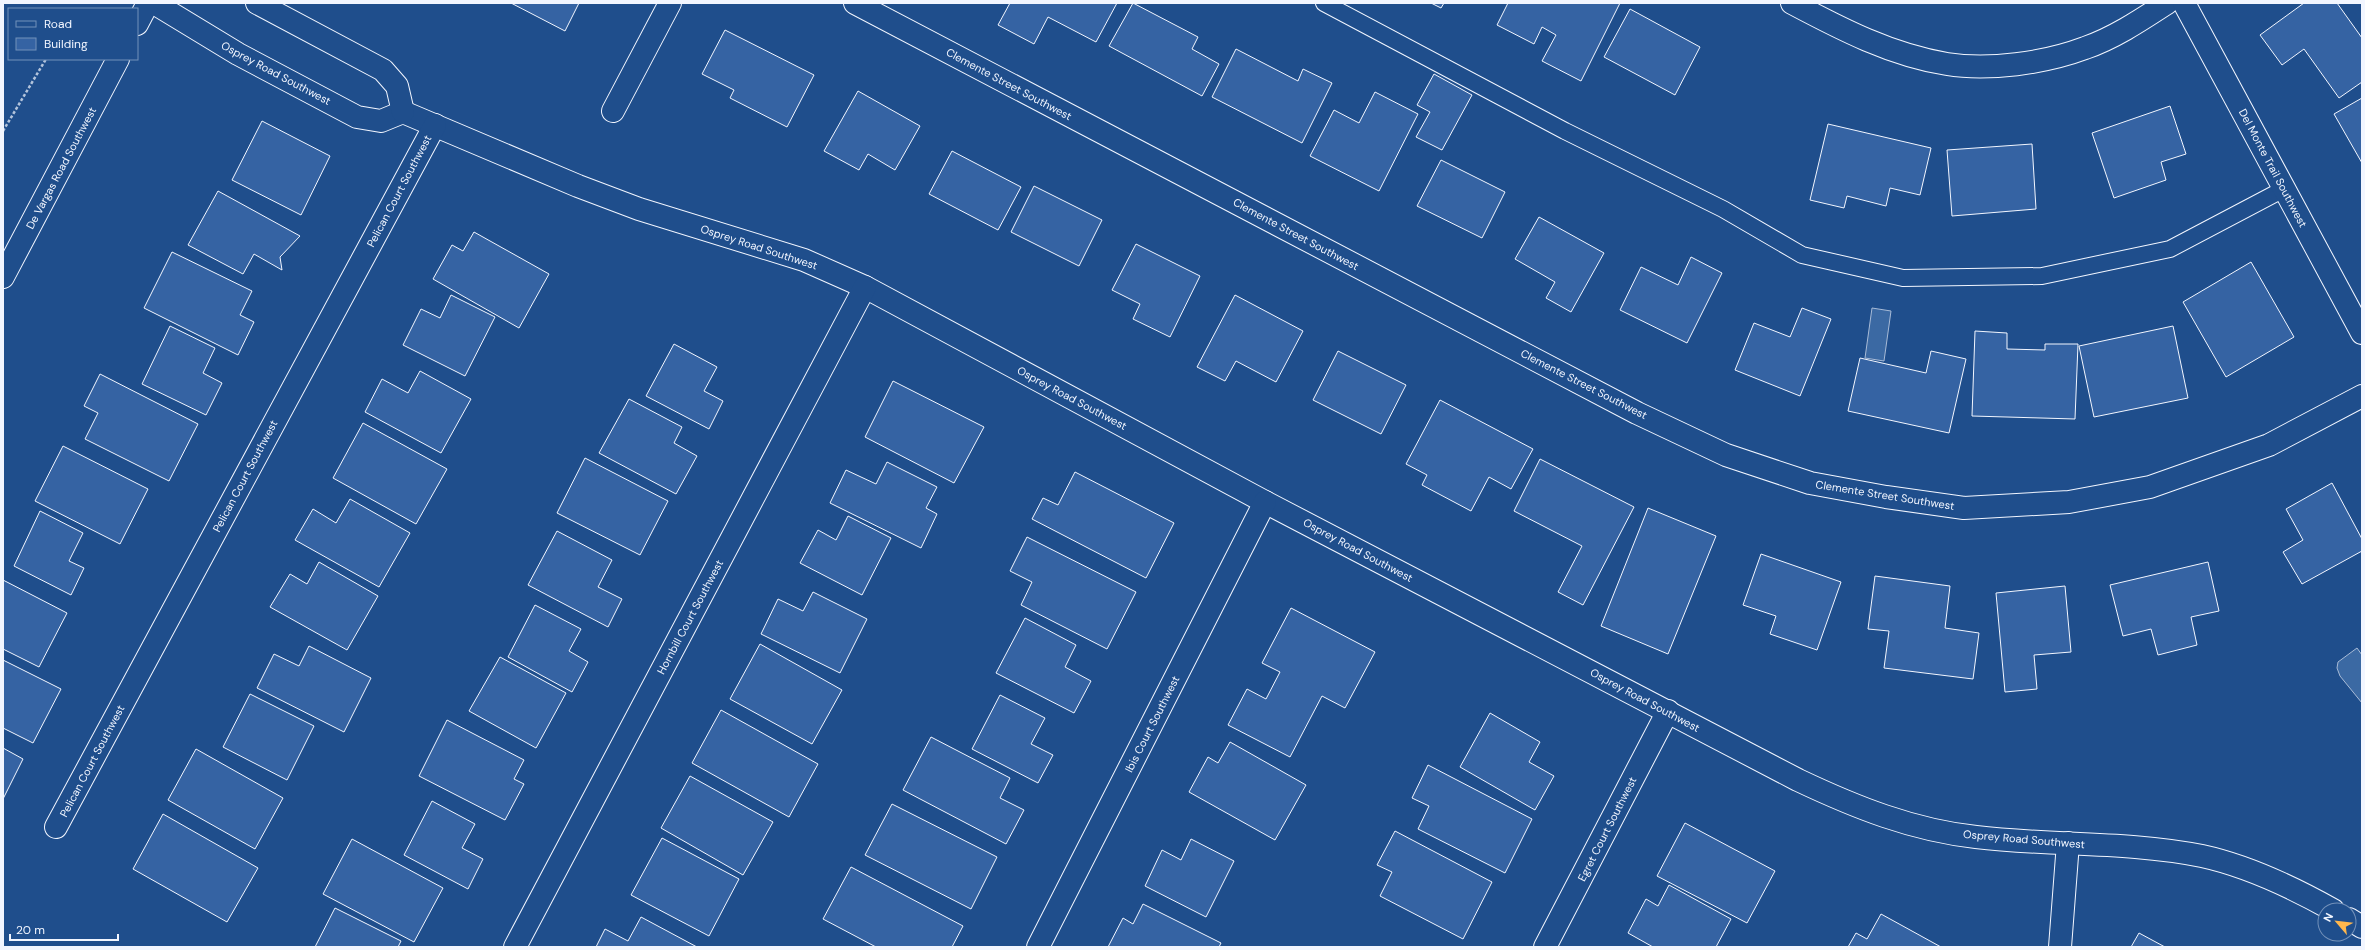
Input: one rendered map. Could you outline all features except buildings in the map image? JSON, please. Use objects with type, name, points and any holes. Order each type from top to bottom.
[{"type":"street","points":[[138,22],[148,3]]},
{"type":"street","name":"Osprey Road Southwest","points":[[154,3],[238,54],[357,117],[381,121],[403,112],[578,186],[639,209],[804,260],[865,287],[1266,502],[1798,780],[1879,815],[1922,828],[1975,837],[2154,849],[2202,856],[2252,871],[2319,902]]},
{"type":"street","points":[[257,3],[383,70],[397,86],[403,112]]},
{"type":"street","points":[[613,111],[670,3]]},
{"type":"street","name":"Clemente Street Southwest","points":[[855,3],[1637,412],[1726,455],[1810,483],[1886,498],[1964,508],[2069,502],[2150,487],[2269,445],[2362,396]]},
{"type":"street","points":[[1792,3],[1849,34],[1904,53],[1947,64],[1997,66],[2036,61],[2084,48],[2135,24],[2167,3]]},
{"type":"street","name":"Del Monte Trail Southwest","points":[[2184,3],[2362,333]]},
{"type":"street","name":"De Vargas Road Southwest","points":[[3,277],[117,60]]},
{"type":"street","name":"Pelican Court Southwest","points":[[56,827],[435,125]]},
{"type":"street","name":"Hornbill Court Southwest","points":[[515,947],[865,287]]},
{"type":"street","name":"Ibis Court Southwest","points":[[1038,947],[1266,502]]},
{"type":"street","name":"Egret Court Southwest","points":[[1545,947],[1668,711]]},
{"type":"street","points":[[2060,947],[2068,843]]},
{"type":"lane","points":[[1324,3],[1565,131],[1723,209],[1802,255],[1903,278],[2042,276],[2170,249],[2284,189]]},
{"type":"path","points":[[3,131],[45,60]]},
{"type":"water","points":[[1872,308],[1891,311],[1884,361],[1865,358]]},
{"type":"water","points":[[2357,648],[2362,655],[2362,703],[2340,676],[2337,668],[2338,662]]}]
